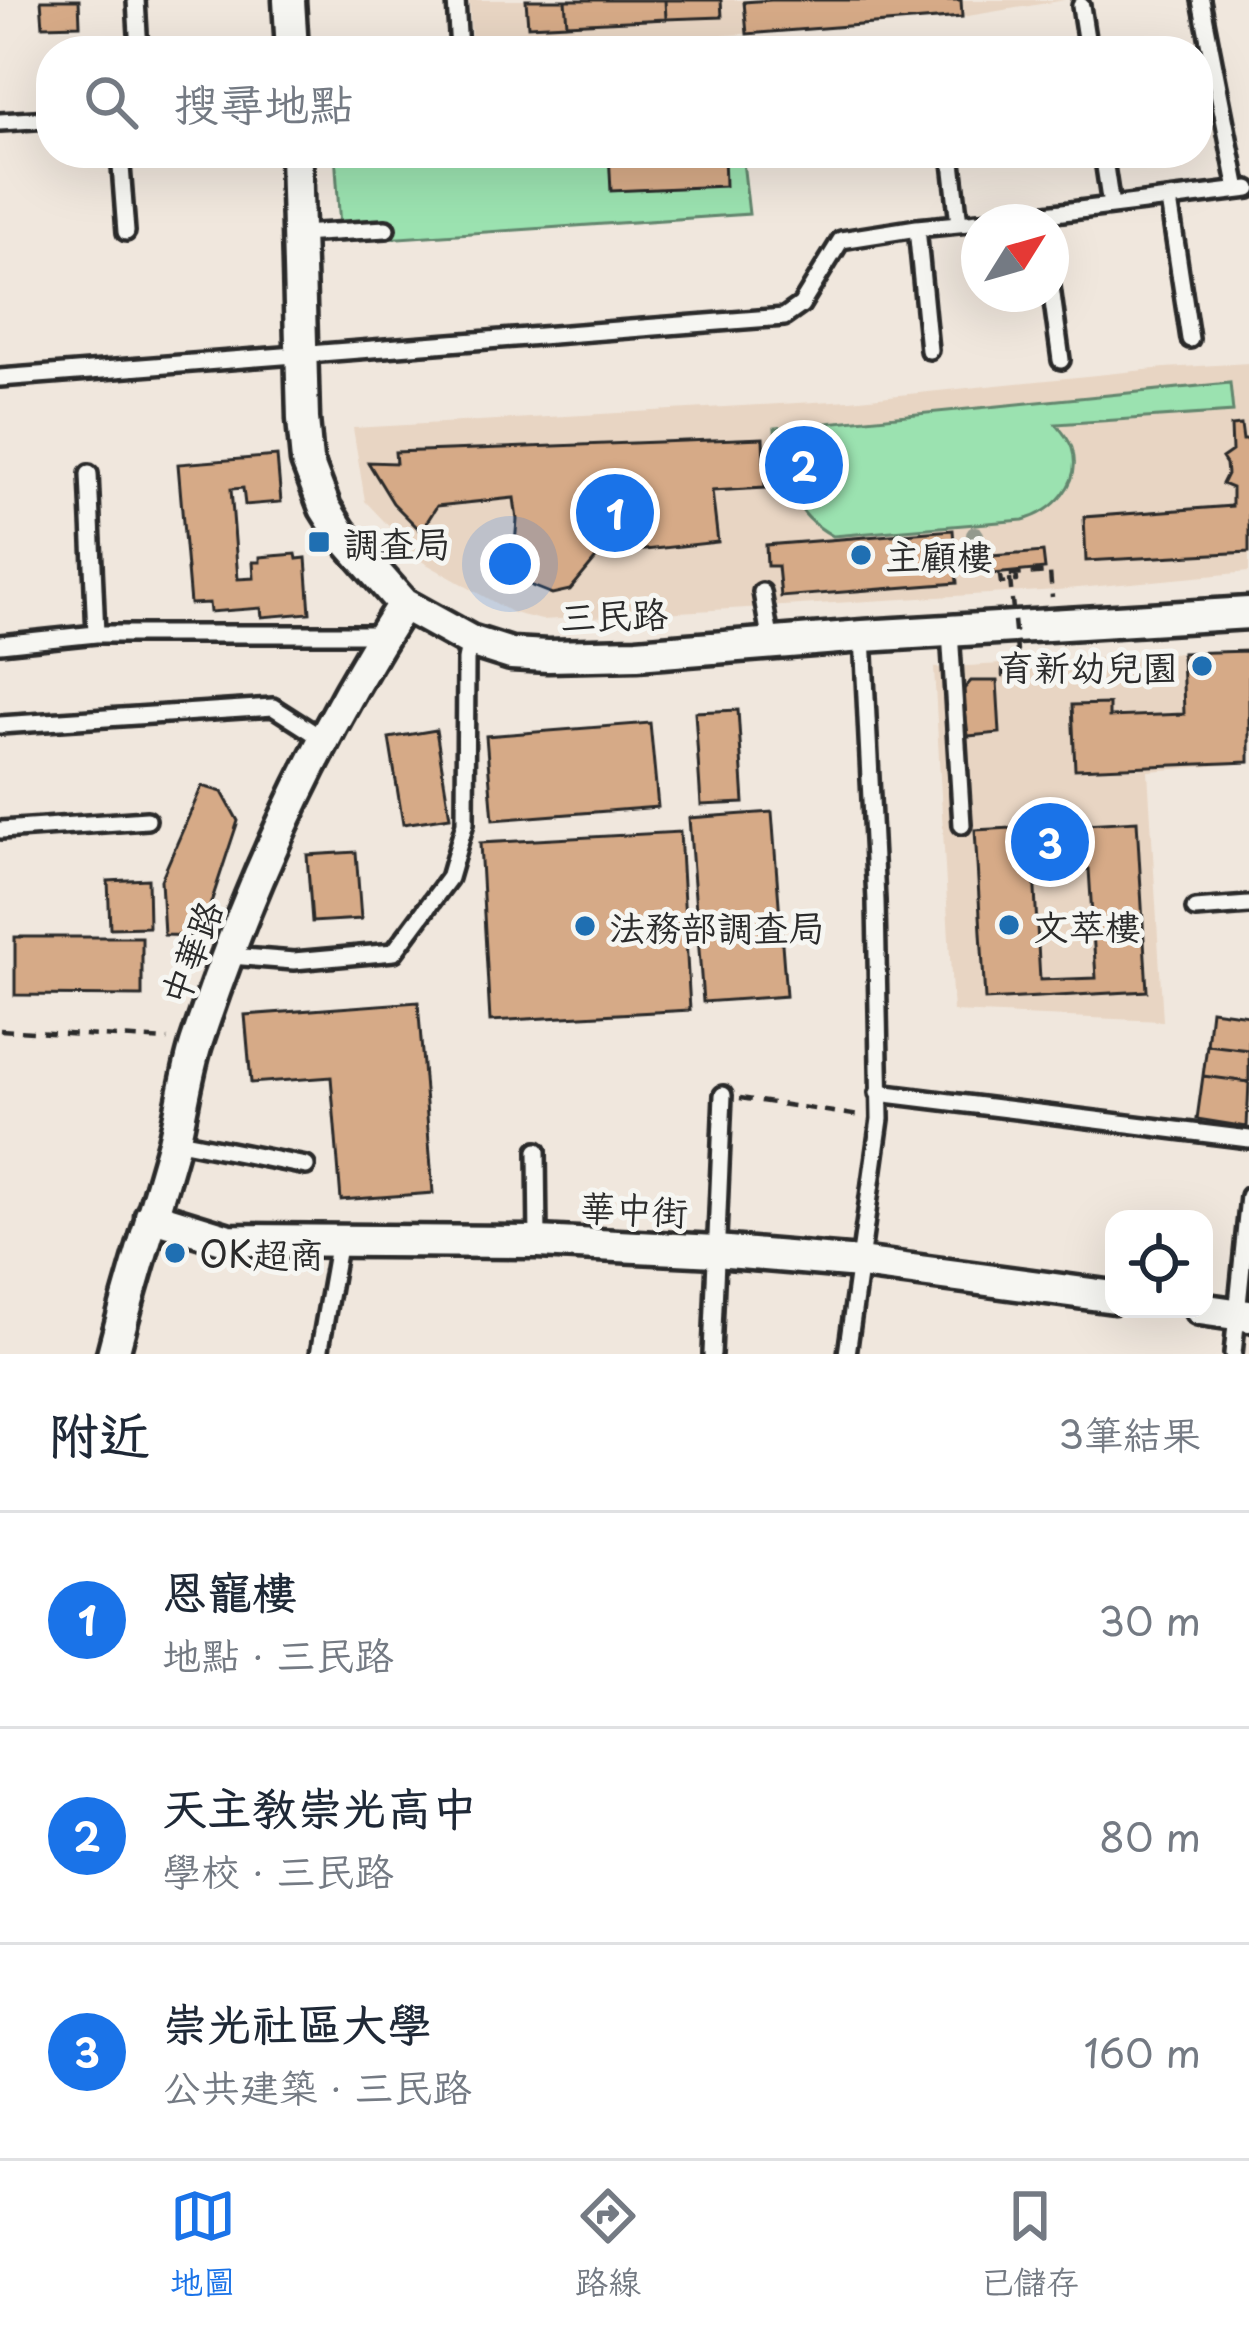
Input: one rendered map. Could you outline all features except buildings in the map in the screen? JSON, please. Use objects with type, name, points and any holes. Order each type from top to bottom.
[{"type":"street","points":[[289,0],[291,36]]},
{"type":"street","name":"三民路","points":[[297,168],[307,461],[340,532],[404,604],[470,641],[511,654],[637,654],[1249,613]]},
{"type":"street","name":"中華路","points":[[114,1354],[197,1042],[230,956],[280,828],[323,739],[404,604]]},
{"type":"street","name":"華中街","points":[[151,1216],[229,1240],[538,1242],[716,1251],[860,1263],[1105,1296]]},
{"type":"lane","points":[[136,0],[138,36]]},
{"type":"lane","points":[[456,0],[458,36]]},
{"type":"lane","points":[[1201,0],[1209,36]]},
{"type":"lane","points":[[1081,6],[1086,36]]},
{"type":"lane","points":[[1069,214],[1244,190],[1213,53]]},
{"type":"lane","points":[[0,122],[36,120]]},
{"type":"lane","points":[[121,168],[126,232]]},
{"type":"lane","points":[[0,378],[784,317],[801,305],[841,240],[959,224],[953,168]]},
{"type":"lane","points":[[1105,168],[1111,206]]},
{"type":"lane","points":[[1169,200],[1190,339]]},
{"type":"lane","points":[[917,228],[929,350]]},
{"type":"lane","points":[[299,234],[386,229]]},
{"type":"lane","points":[[1054,312],[1061,360]]},
{"type":"lane","points":[[89,474],[96,634]]},
{"type":"lane","points":[[762,592],[771,643]]},
{"type":"lane","points":[[950,632],[962,825]]},
{"type":"lane","points":[[0,644],[96,634],[384,634]]},
{"type":"lane","points":[[847,1354],[880,1119],[876,901],[863,636]]},
{"type":"lane","points":[[230,956],[294,961],[394,952],[449,878],[465,823],[470,641]]},
{"type":"lane","points":[[0,724],[273,707],[323,739]]},
{"type":"lane","points":[[0,828],[147,820]]},
{"type":"lane","points":[[1196,909],[1249,905]]},
{"type":"lane","points":[[878,1093],[1249,1138]]},
{"type":"lane","points":[[712,1354],[723,1095]]},
{"type":"lane","points":[[174,1140],[307,1166]]},
{"type":"lane","points":[[537,1151],[538,1242]]},
{"type":"lane","points":[[1234,1354],[1242,1315],[1249,1196]]},
{"type":"lane","points":[[319,1354],[339,1241]]},
{"type":"path","points":[[1055,624],[1050,572],[1032,574],[1015,575],[1000,576],[1001,583],[1017,581],[1016,572],[999,573],[999,580],[1010,579],[1019,672],[1020,678],[1026,678],[1025,674],[1003,676],[1003,670],[1061,666],[1055,624]]},
{"type":"path","points":[[0,1030],[197,1042]]},
{"type":"path","points":[[723,1095],[880,1119]]},
{"type":"shaded area","points":[[469,0],[1065,0],[962,17],[717,36],[471,36]]},
{"type":"shaded area","points":[[1249,363],[1249,572],[1057,590],[542,620],[513,613],[423,562],[365,501],[353,428],[850,400]]},
{"type":"shaded area","points":[[1249,649],[1249,763],[1148,771],[1163,1021],[953,1012],[934,668]]},
{"type":"green space","points":[[336,168],[744,168],[749,214],[341,242]]},
{"type":"green space","points":[[1230,383],[1233,412],[1056,424],[1072,448],[1073,473],[1055,503],[1023,520],[833,536],[809,518],[796,498],[793,474],[803,446],[776,448],[775,428]]},
{"type":"place","name":"天主教崇光高中","points":[[804,465]]},
{"type":"place","name":"恩寵樓","points":[[615,513]]},
{"type":"place","name":"調查局","points":[[319,542]]},
{"type":"place","name":"主顧樓","points":[[861,555]]},
{"type":"place","name":"育新幼兒園","points":[[1202,666]]},
{"type":"place","name":"崇光社區大學","points":[[1050,842]]},
{"type":"place","name":"文萃樓","points":[[1009,925]]},
{"type":"place","name":"法務部調查局","points":[[585,926]]},
{"type":"place","name":"OK超商","points":[[175,1253]]}]
